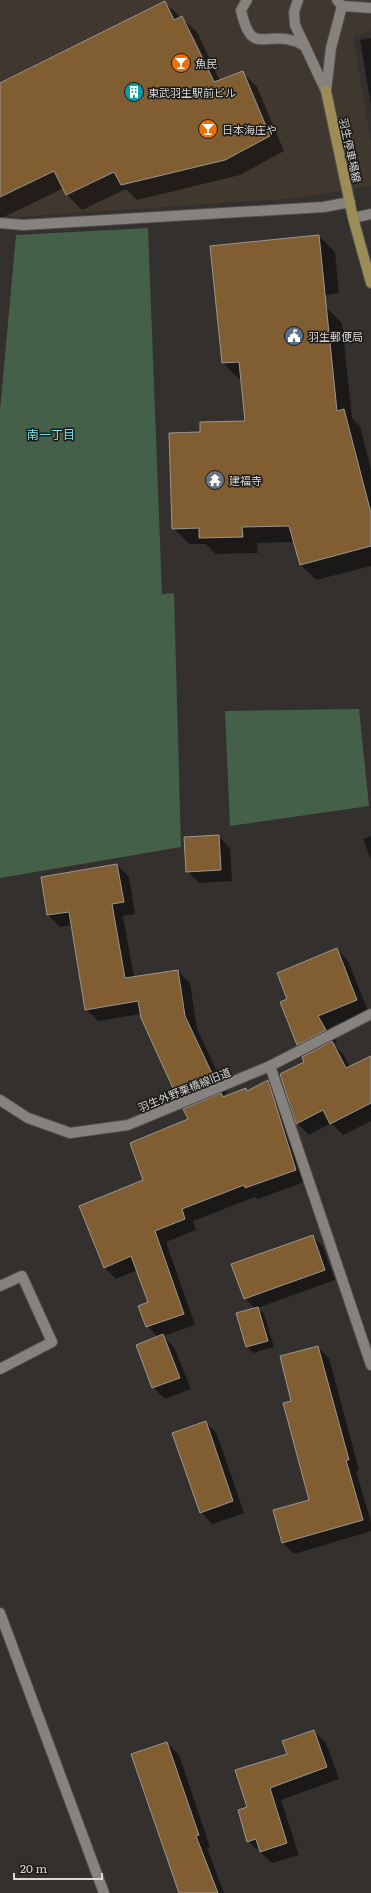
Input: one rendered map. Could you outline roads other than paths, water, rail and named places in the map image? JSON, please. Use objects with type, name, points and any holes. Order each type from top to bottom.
[{"type":"main road","name":"羽生停車場線","points":[[326,91],[353,218],[371,283]]},
{"type":"street","points":[[247,0],[241,10],[248,32],[253,37],[261,40],[294,40],[305,46]]},
{"type":"street","points":[[298,0],[294,12],[295,25],[326,91]]},
{"type":"street","points":[[326,91],[331,48],[340,3],[371,8]]},
{"type":"street","points":[[0,223],[30,224],[324,207],[350,202]]},
{"type":"street","points":[[353,218],[371,214]]},
{"type":"street","name":"羽生外野栗橋線旧道","points":[[0,1100],[28,1118],[70,1133],[128,1124],[270,1066],[371,1014]]},
{"type":"street","points":[[270,1066],[371,1365]]},
{"type":"street","points":[[0,1286],[22,1276],[52,1342],[0,1369]]},
{"type":"street","points":[[0,1613],[104,1893]]},
{"type":"place","name":"魚民","points":[[181,63]]},
{"type":"place","name":"東武羽生駅前ビル","points":[[134,92]]},
{"type":"place","name":"日本海庄や","points":[[208,129]]},
{"type":"place","name":"羽生郵便局","points":[[294,336]]},
{"type":"place","name":"建福寺","points":[[215,480]]},
{"type":"district","name":"南一丁目","points":[[51,434]]}]
